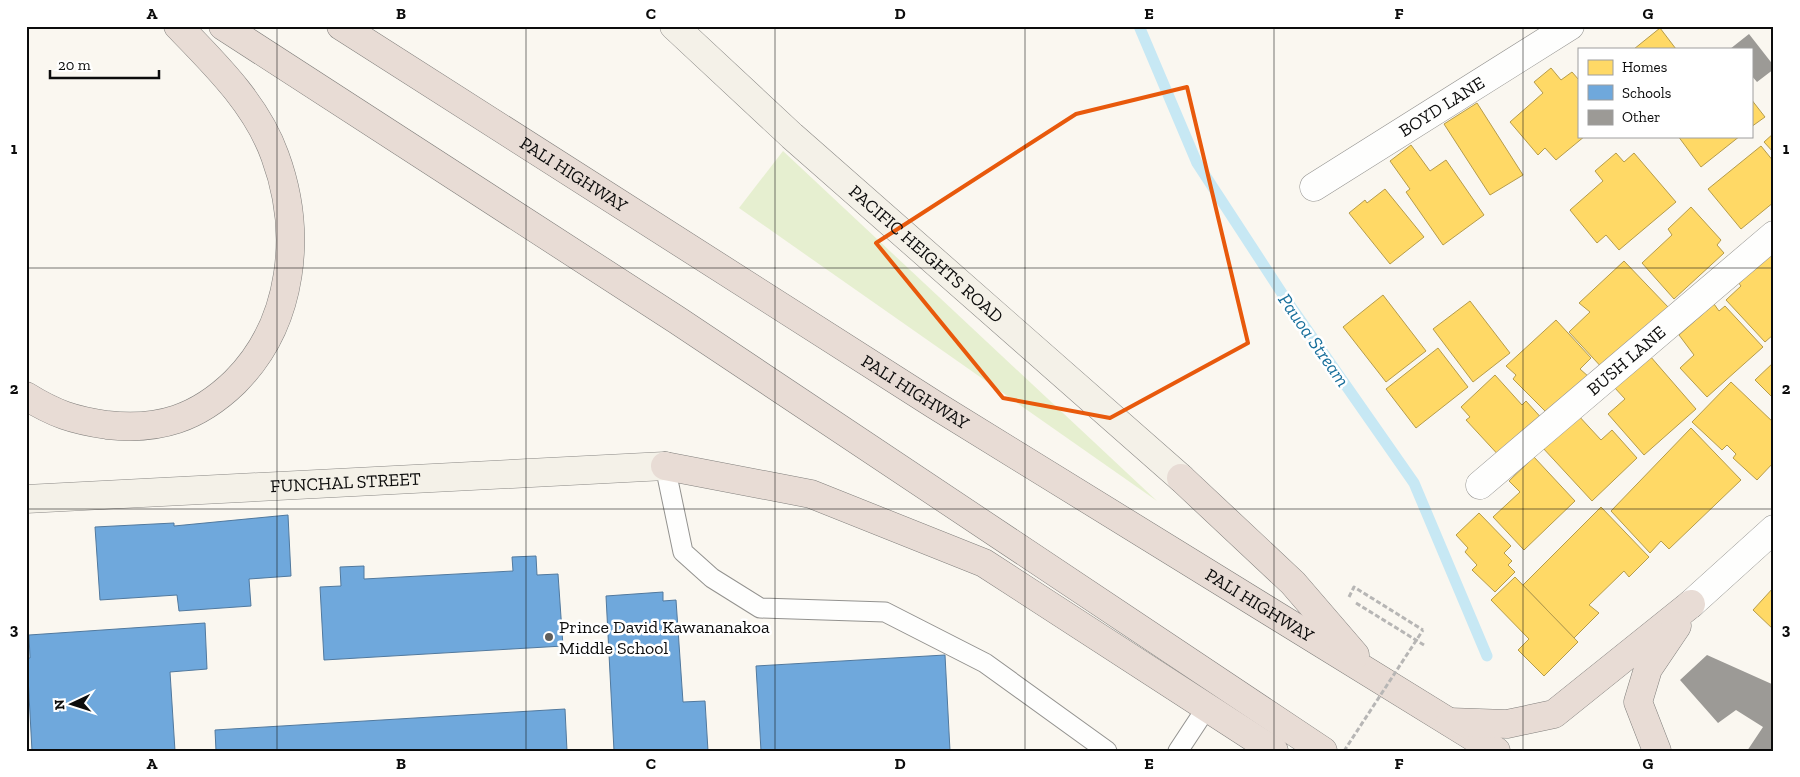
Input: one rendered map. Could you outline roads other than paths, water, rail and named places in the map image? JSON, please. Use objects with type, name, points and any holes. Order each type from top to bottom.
[{"type":"highway","points":[[26,396],[52,412],[83,422],[127,427],[153,425],[190,416],[209,405],[249,368],[270,334],[282,305],[290,244],[290,218],[275,156],[263,128],[239,94],[206,54],[178,26]]},
{"type":"highway","points":[[223,26],[471,184],[702,336],[1323,751]]},
{"type":"highway","name":"PALI HIGHWAY","points":[[341,26],[927,400],[1496,751]]},
{"type":"highway","points":[[664,466],[811,494],[984,563],[1274,751]]},
{"type":"highway","points":[[1181,478],[1293,583],[1372,675]]},
{"type":"highway","points":[[1449,722],[1507,724],[1554,714],[1691,604]]},
{"type":"highway","points":[[1657,751],[1638,702],[1648,669],[1691,604]]},
{"type":"main road","name":"PACIFIC HEIGHTS ROAD","points":[[674,26],[792,136],[1181,478]]},
{"type":"main road","name":"FUNCHAL STREET","points":[[26,499],[664,466]]},
{"type":"street","name":"BOYD LANE","points":[[1314,188],[1570,26]]},
{"type":"street","name":"BUSH LANE","points":[[1480,485],[1774,235]]},
{"type":"street","points":[[1691,604],[1774,529]]},
{"type":"lane","points":[[664,466],[683,552],[712,578],[760,608],[885,612],[985,663],[1107,751]]},
{"type":"lane","points":[[1178,751],[1207,707]]},
{"type":"waterway","name":"Pauoa Stream","points":[[1139,26],[1197,163],[1289,304],[1414,483],[1487,656]]},
{"type":"place","name":"Prince David Kawananakoa Middle School","points":[[549,637]]}]
